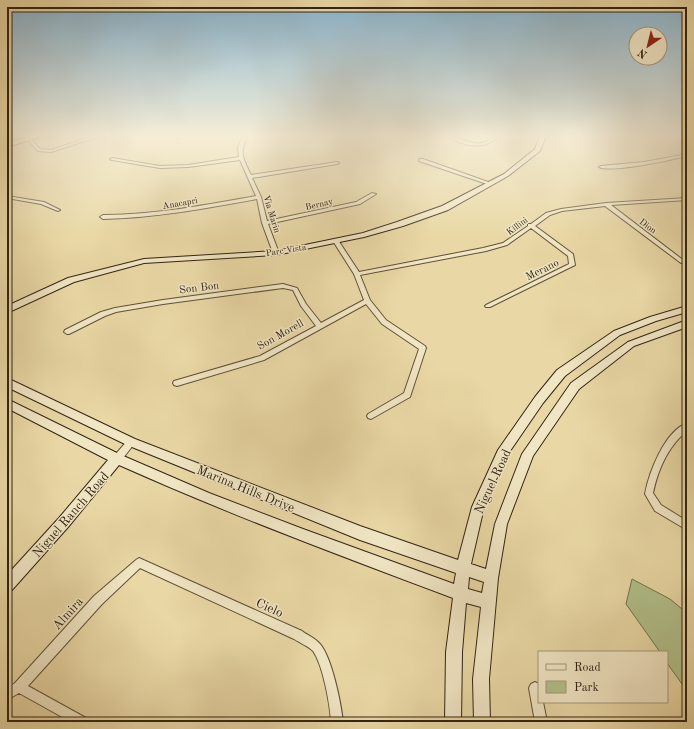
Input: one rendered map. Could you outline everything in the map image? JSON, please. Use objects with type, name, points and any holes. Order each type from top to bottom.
[{"type":"street","name":"Via Marin","points":[[245,170],[259,197],[265,224],[276,253]]},
{"type":"street","points":[[248,177],[293,170]]},
{"type":"street","points":[[451,170],[489,183]]},
{"type":"street","name":"Parc Vista","points":[[7,310],[71,280],[144,261],[276,253],[336,241],[400,224],[444,208],[506,175],[512,170]]},
{"type":"street","name":"Bernay","points":[[265,224],[358,203],[374,194]]},
{"type":"street","points":[[7,197],[42,203],[58,210]]},
{"type":"street","name":"Anacapri","points":[[103,217],[161,214],[259,197]]},
{"type":"street","name":"Killini","points":[[357,274],[484,250],[505,244],[530,225],[561,208],[687,199]]},
{"type":"street","points":[[678,200],[687,205]]},
{"type":"street","name":"Dion","points":[[606,204],[681,261]]},
{"type":"street","name":"Merano","points":[[488,306],[572,265],[571,255],[530,225]]},
{"type":"street","points":[[336,241],[357,274],[367,301],[384,322],[423,348],[407,395],[371,416]]},
{"type":"street","name":"Son Bon","points":[[67,332],[103,314],[115,310],[283,286],[295,289],[303,305],[319,326]]},
{"type":"street","name":"Son Morell","points":[[177,383],[262,358],[367,301]]},
{"type":"street","name":"Niguel Road","points":[[453,722],[454,652],[463,568],[478,507],[502,454],[538,400],[561,373],[617,333],[653,319],[687,309]]},
{"type":"street","name":"Niguel Road","points":[[482,722],[480,679],[491,578],[501,524],[528,454],[575,386],[631,344],[687,324]]},
{"type":"street","name":"Marina Hills Drive","points":[[7,382],[131,442],[360,533],[491,578]]},
{"type":"street","name":"Marina Hills Drive","points":[[7,403],[117,459],[302,536],[461,594],[489,602]]},
{"type":"street","points":[[687,426],[678,432],[666,450],[650,487],[649,494],[652,502],[666,514],[687,526]]},
{"type":"street","name":"Niguel Ranch Road","points":[[7,585],[64,522],[131,442]]},
{"type":"street","name":"Almira","points":[[7,694],[19,687],[98,600],[139,563]]},
{"type":"street","name":"Cielo","points":[[139,563],[298,635],[316,648],[328,677],[337,714],[337,722]]},
{"type":"street","points":[[19,687],[82,722]]},
{"type":"street","points":[[535,688],[541,722]]},
{"type":"green space","points":[[632,579],[670,599],[687,613],[687,691],[668,664],[668,651],[659,651],[626,604]]}]
